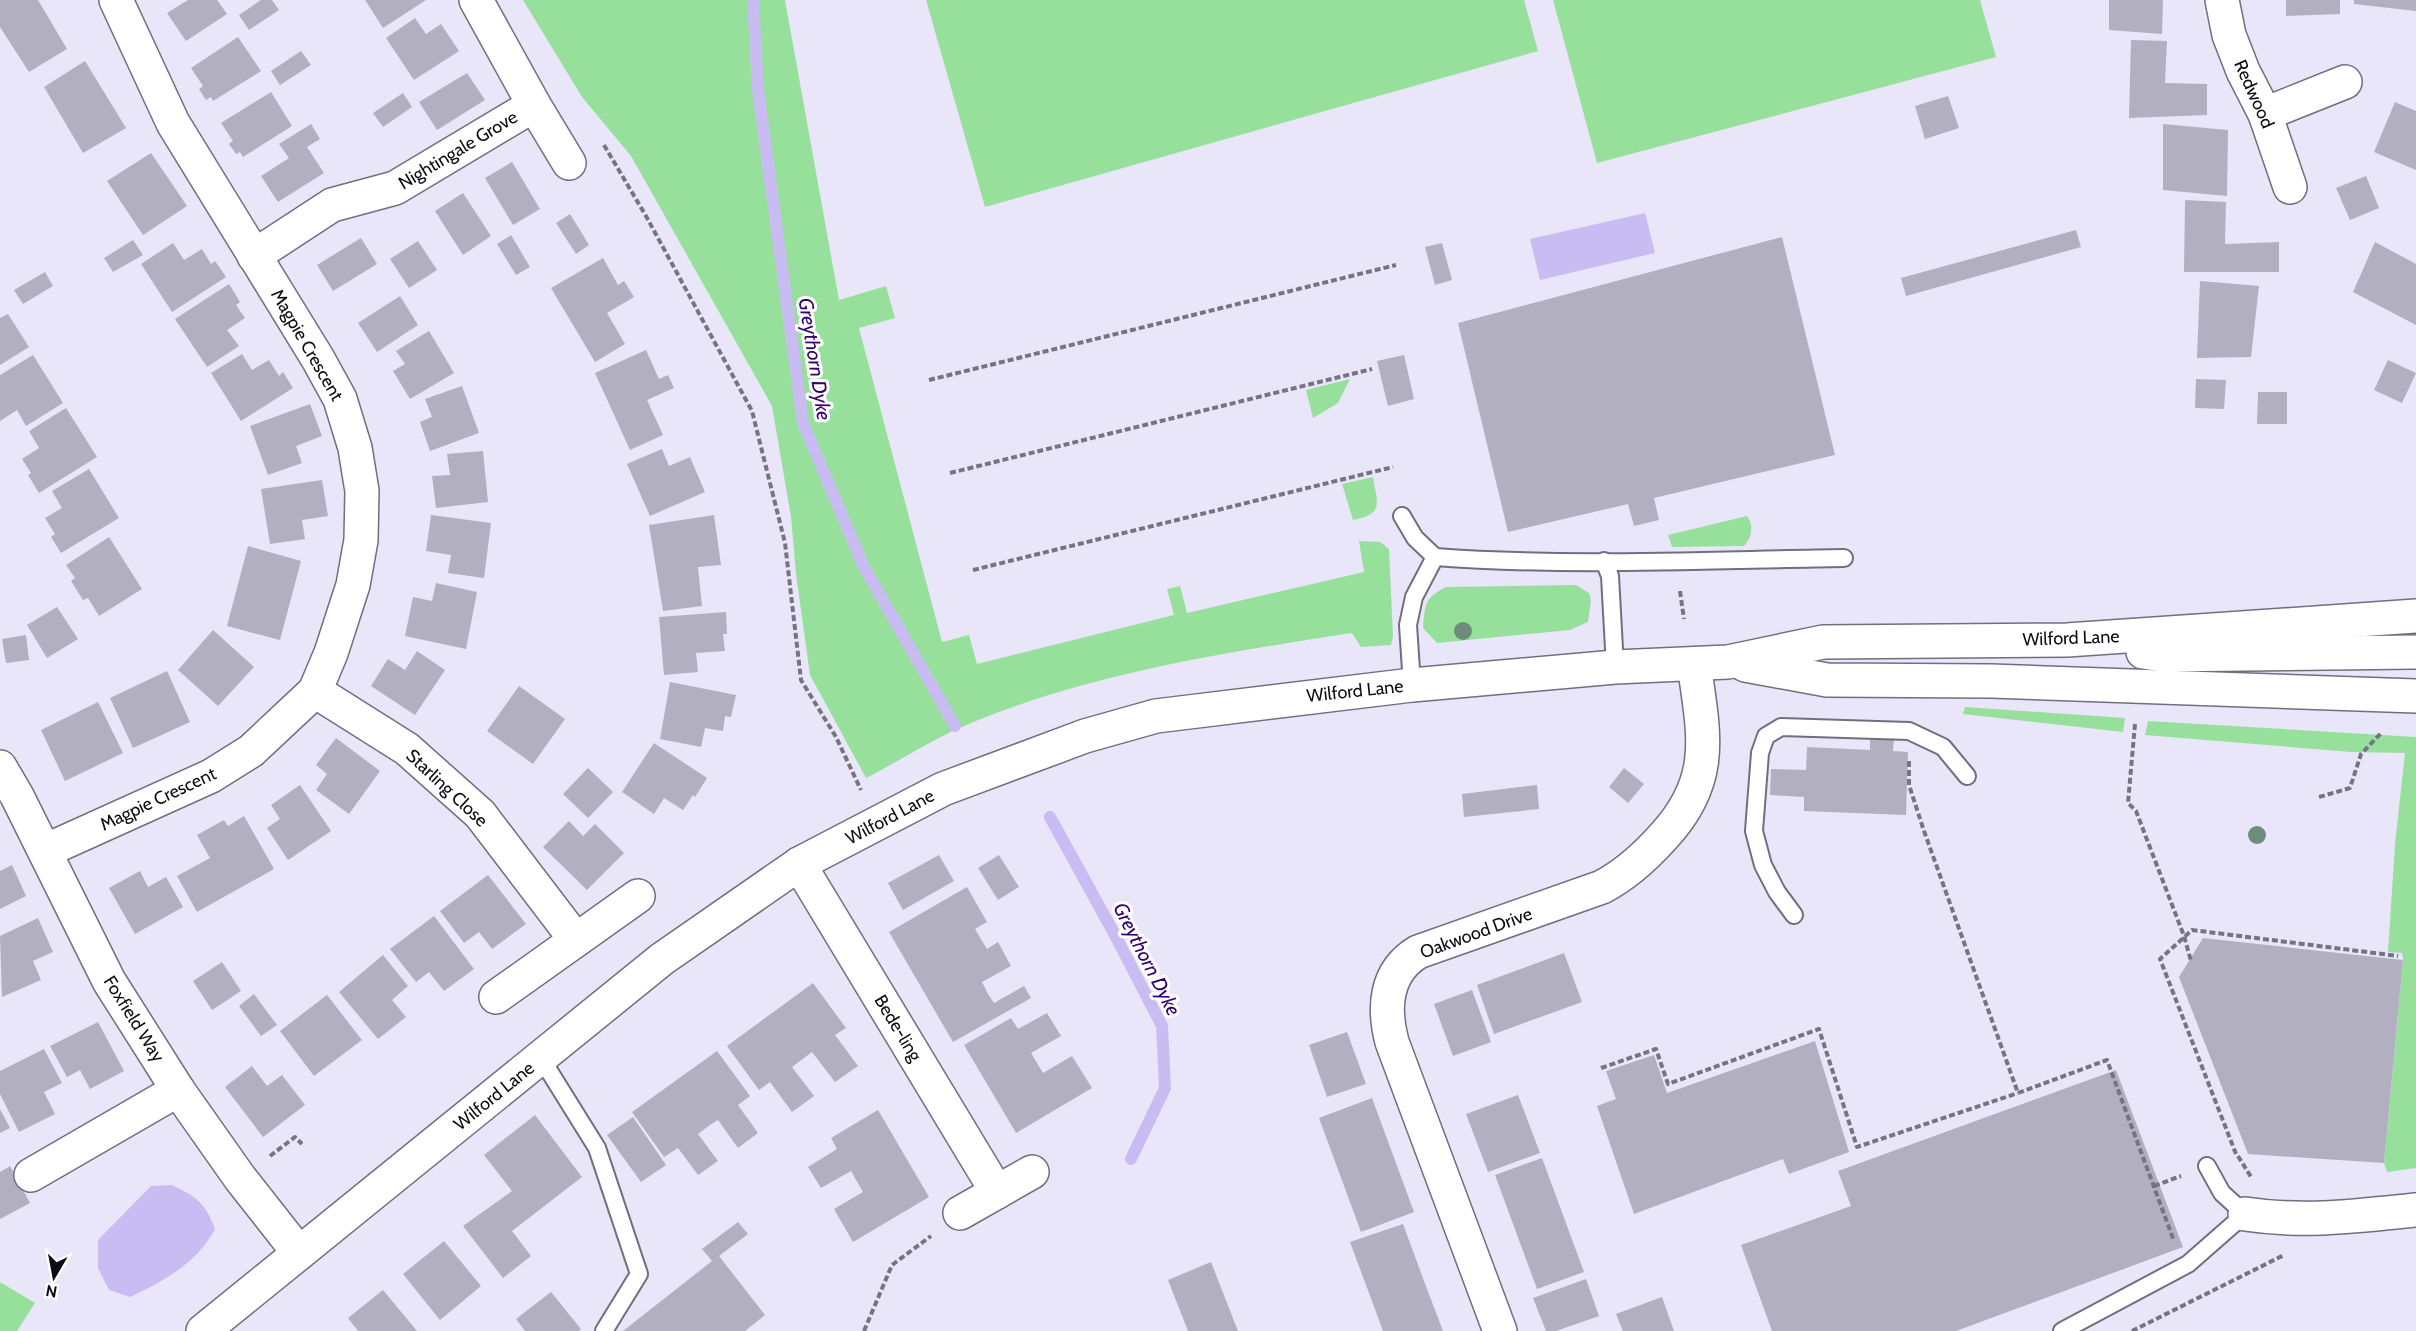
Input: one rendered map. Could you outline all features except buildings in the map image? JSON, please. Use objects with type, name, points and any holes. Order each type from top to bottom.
[{"type":"street","name":"Magpie Crescent","points":[[45,851],[212,776],[251,751],[315,691],[331,653],[353,585],[361,540],[362,491],[355,448],[340,399],[318,358],[173,123],[116,0]]},
{"type":"street","name":"Nightingale Grove","points":[[476,0],[569,163]]},
{"type":"street","name":"Redwood","points":[[2222,0],[2229,35],[2265,114],[2290,187]]},
{"type":"street","points":[[2265,114],[2345,82]]},
{"type":"street","name":"Nightingale Grove","points":[[254,256],[332,205],[396,189],[534,105]]},
{"type":"street","name":"Wilford Lane","points":[[203,1331],[662,959],[799,864],[943,789],[1097,733],[1167,715],[1412,685],[1615,667],[1728,662],[1823,642],[2067,640],[2416,616]]},
{"type":"street","points":[[2067,640],[2163,655],[2416,652]]},
{"type":"street","name":"Wilford Lane","points":[[1728,662],[1827,680],[2003,681],[2416,696]]},
{"type":"street","name":"Oakwood Drive","points":[[1500,1331],[1392,1042],[1387,1019],[1387,1003],[1392,980],[1400,967],[1418,952],[1602,887],[1618,877],[1656,845],[1686,810],[1699,782],[1703,737],[1694,664]]},
{"type":"street","name":"Starling Close","points":[[315,691],[407,749],[480,814],[576,940]]},
{"type":"street","name":"Foxfield Way","points":[[1,772],[17,796],[109,981],[178,1090],[240,1178],[299,1253]]},
{"type":"street","name":"Bede-ling","points":[[799,864],[997,1192]]},
{"type":"street","points":[[496,997],[638,896]]},
{"type":"street","points":[[31,1175],[178,1090]]},
{"type":"street","points":[[960,1213],[1032,1172]]},
{"type":"street","points":[[2245,1214],[2280,1219],[2329,1219],[2416,1210]]},
{"type":"lane","points":[[1402,516],[1415,538],[1435,557],[1473,560],[1604,561],[1844,558]]},
{"type":"lane","points":[[1412,685],[1408,625],[1414,597],[1435,557]]},
{"type":"lane","points":[[1604,561],[1610,576],[1615,667]]},
{"type":"lane","points":[[1794,915],[1777,892],[1763,865],[1754,831],[1760,753],[1766,736],[1781,727],[1909,731],[1942,747],[1967,776]]},
{"type":"lane","points":[[541,1058],[597,1148],[639,1274],[604,1331]]},
{"type":"lane","points":[[2062,1331],[2188,1264],[2245,1214],[2222,1193],[2207,1166]]},
{"type":"path","points":[[602,142],[646,216],[752,411],[785,543],[801,680],[836,737],[863,793]]},
{"type":"path","points":[[929,380],[1396,265]]},
{"type":"path","points":[[950,472],[1372,369]]},
{"type":"path","points":[[973,570],[1393,467]]},
{"type":"path","points":[[1679,587],[1684,619]]},
{"type":"path","points":[[2136,721],[2128,803],[2136,811],[2184,936],[2191,961]]},
{"type":"path","points":[[1909,731],[1909,785],[2018,1093]]},
{"type":"path","points":[[2319,797],[2350,788],[2361,754],[2384,731]]},
{"type":"path","points":[[2257,1180],[2250,1176],[2236,1154],[2160,959],[2192,930],[2398,956]]},
{"type":"path","points":[[1601,1068],[1656,1049],[1668,1083],[1819,1029],[1857,1148],[2107,1060],[2176,1247]]},
{"type":"path","points":[[2154,1186],[2236,1154]]},
{"type":"path","points":[[864,1331],[892,1265],[960,1213]]},
{"type":"path","points":[[2132,1331],[2287,1254]]},
{"type":"green space","points":[[523,0],[785,0],[839,300],[886,286],[895,318],[859,328],[942,642],[969,635],[977,664],[1174,615],[1167,589],[1180,586],[1187,613],[1364,572],[1359,541],[1380,542],[1389,549],[1393,636],[1391,645],[1361,647],[1352,633],[1206,657],[1111,678],[1017,706],[971,723],[866,778],[810,675],[796,574],[791,517],[772,406],[631,156],[582,97]]},
{"type":"green space","points":[[926,0],[1524,0],[1538,51],[985,207]]},
{"type":"green space","points":[[1553,0],[1980,0],[1996,57],[1597,163]]},
{"type":"green space","points":[[1350,379],[1338,403],[1313,418],[1306,390]]},
{"type":"green space","points":[[1373,477],[1377,500],[1374,511],[1353,520],[1342,484]]},
{"type":"green space","points":[[1747,516],[1751,523],[1751,531],[1744,546],[1672,547],[1668,535]]},
{"type":"green space","points":[[1576,585],[1589,593],[1591,601],[1588,622],[1570,630],[1437,643],[1423,628],[1427,603],[1433,595],[1446,587]]},
{"type":"green space","points":[[1965,707],[2125,718],[2123,732],[1963,714]]},
{"type":"green space","points":[[2148,721],[2416,737],[2416,1168],[2387,1172],[2384,1163],[2403,960],[2402,953],[2388,952],[2395,844],[2405,753],[2351,752],[2145,735]]},
{"type":"green space","points":[[0,1282],[35,1303],[17,1331],[0,1331]]},
{"type":"shaded area","points":[[1645,213],[1655,253],[1540,280],[1530,239]]},
{"type":"shaded area","points":[[172,1185],[188,1193],[208,1213],[215,1229],[208,1241],[178,1270],[130,1297],[109,1290],[98,1268],[98,1240],[151,1186]]},
{"type":"waterway","name":"Greythorn Dyke","points":[[753,0],[758,90],[803,423],[864,567],[955,726]]},
{"type":"waterway","name":"Greythorn Dyke","points":[[1050,817],[1162,1026],[1165,1088],[1131,1159]]}]
